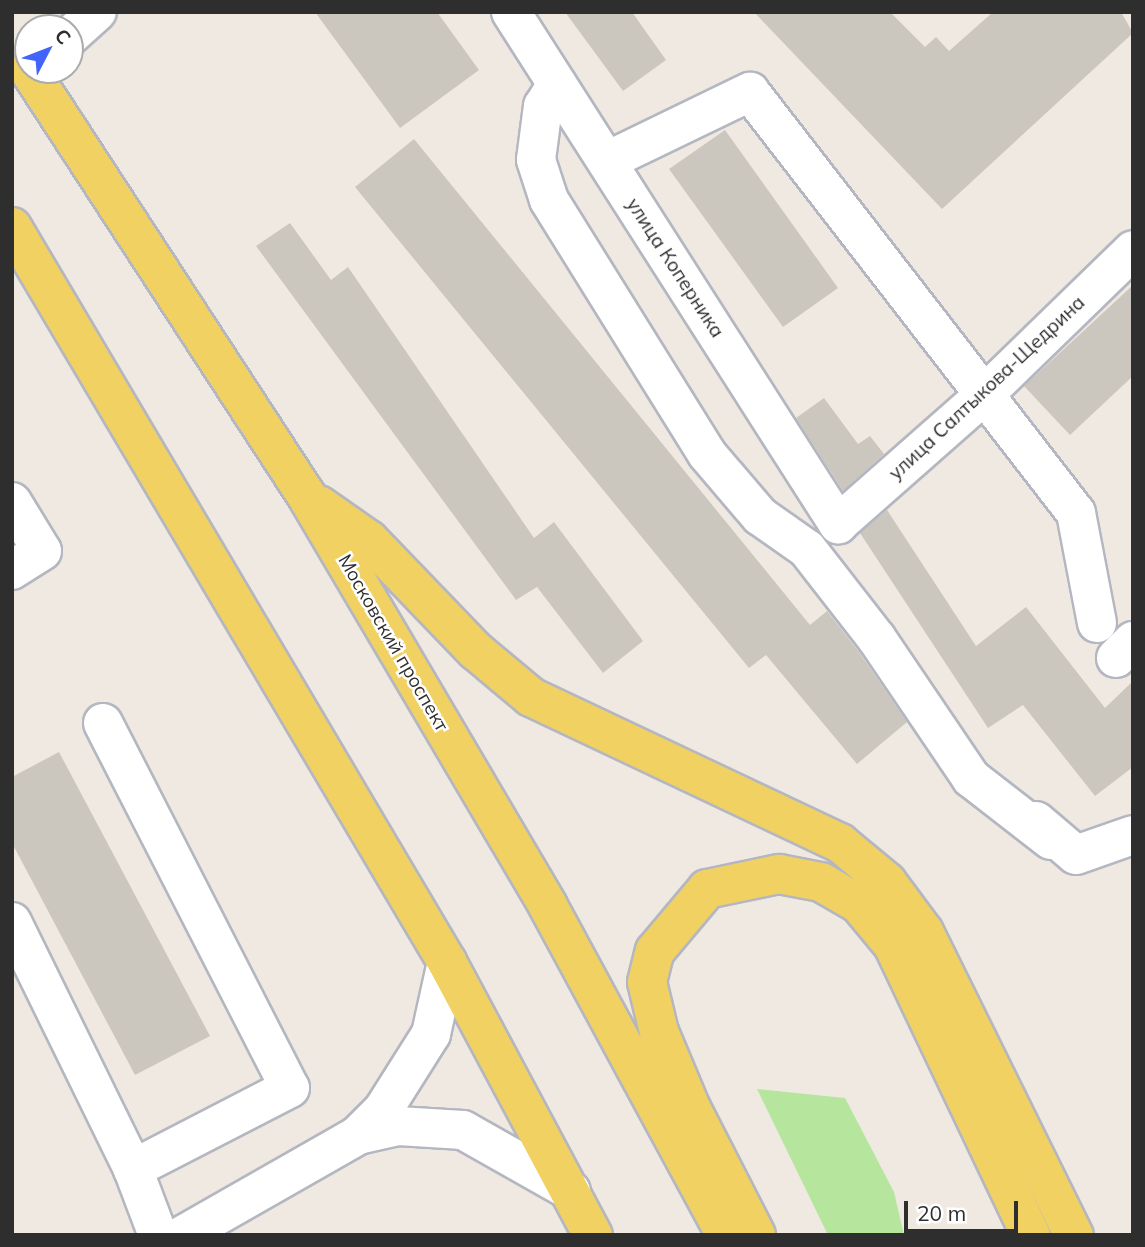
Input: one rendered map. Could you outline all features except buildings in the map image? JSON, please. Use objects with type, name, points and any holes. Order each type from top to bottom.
[{"type":"main road","name":"Московский проспект","points":[[39,84],[308,498],[548,906],[726,1235]]},
{"type":"main road","points":[[12,227],[447,962],[593,1235]]},
{"type":"main road","points":[[308,498],[369,540],[476,651],[531,696],[840,843],[887,882],[924,932],[1074,1235]]},
{"type":"main road","points":[[756,1235],[685,1095],[659,1032],[647,982],[655,951],[707,890],[779,874],[821,882],[859,904],[892,945],[1031,1235]]},
{"type":"street","name":"улица Коперника","points":[[511,12],[838,524]]},
{"type":"street","points":[[557,84],[543,106],[536,160],[549,200],[707,454],[760,516],[807,550],[877,639],[971,778],[1076,855],[1133,835]]},
{"type":"street","points":[[607,161],[750,92],[1076,513],[1097,623]]},
{"type":"street","name":"улица Салтыкова-Щедрина","points":[[838,524],[984,396],[1133,250]]},
{"type":"street","points":[[12,502],[43,551],[12,570]]},
{"type":"street","points":[[103,723],[290,1088],[133,1169]]},
{"type":"street","points":[[1000,778],[1051,839]]},
{"type":"street","points":[[12,922],[133,1169],[158,1235]]},
{"type":"street","points":[[358,1135],[414,1068],[431,1034],[447,962]]},
{"type":"street","points":[[183,1235],[358,1135],[398,1126],[463,1130],[570,1191]]},
{"type":"green space","points":[[757,1089],[845,1098],[894,1192],[904,1235],[828,1235]]}]
